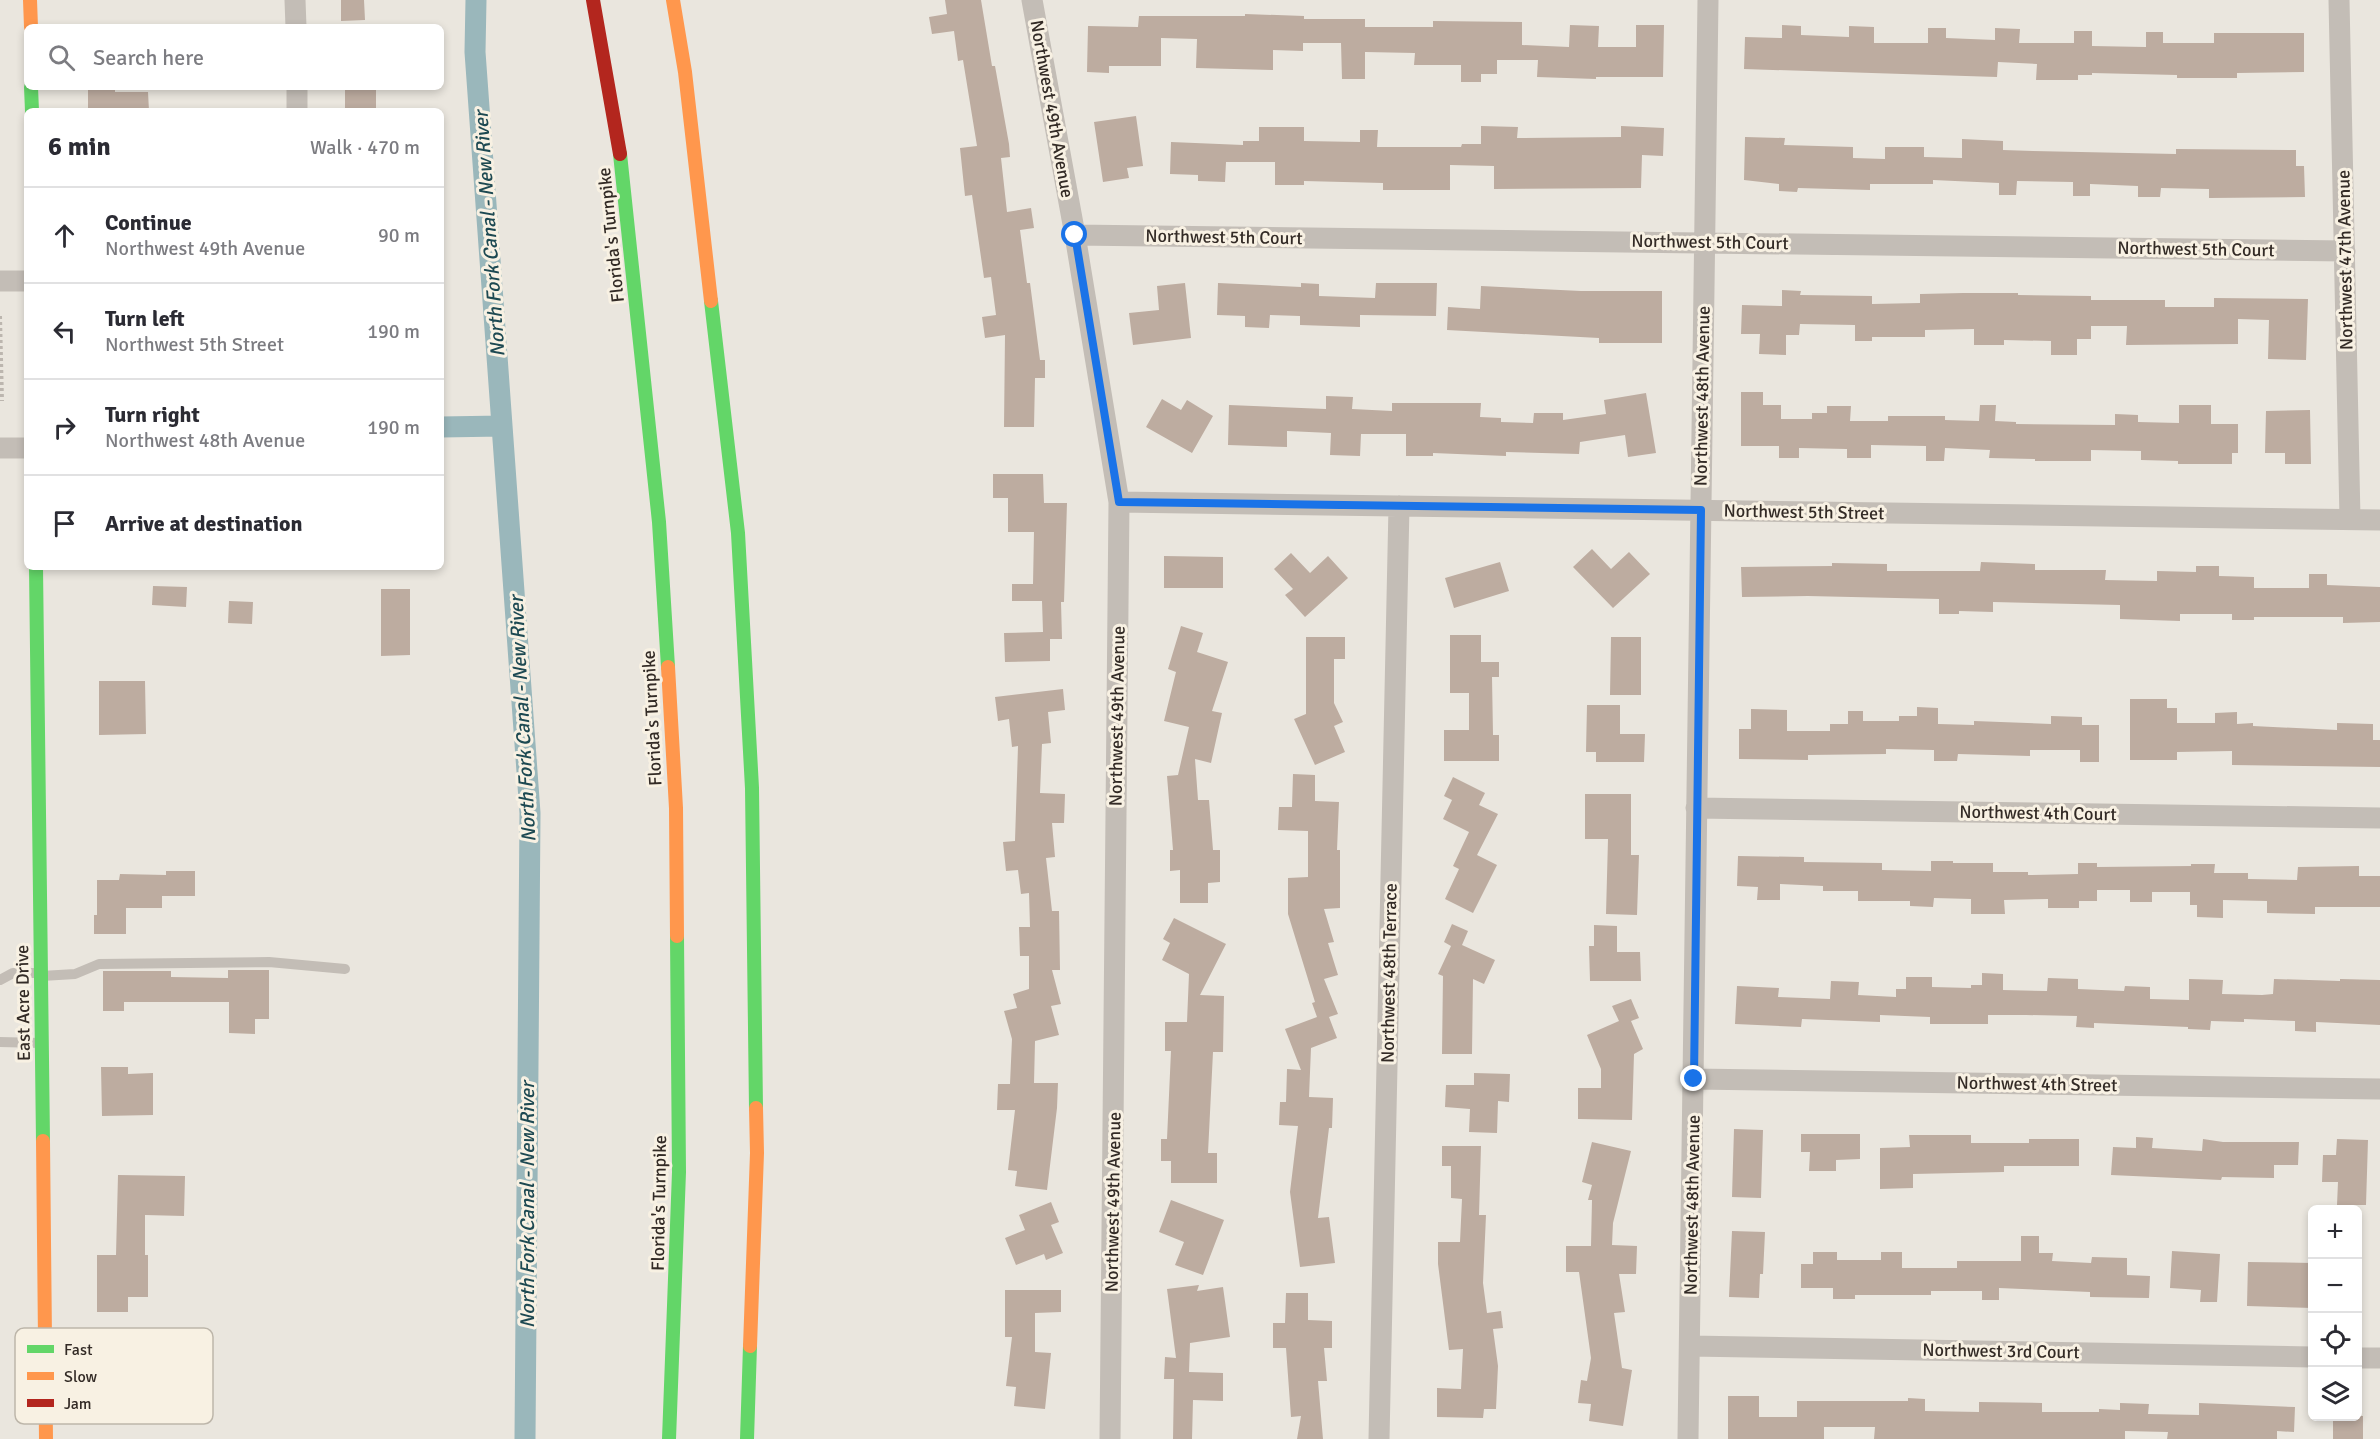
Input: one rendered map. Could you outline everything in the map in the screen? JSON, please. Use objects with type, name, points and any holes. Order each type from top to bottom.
[{"type":"main road","points":[[30,0],[31,24]]},
{"type":"main road","name":"Florida's Turnpike","points":[[594,0],[621,161],[659,522],[675,796],[679,1172],[669,1439]]},
{"type":"main road","points":[[674,0],[686,72],[738,533],[752,788],[757,1152],[747,1439]]},
{"type":"main road","points":[[31,90],[32,108]]},
{"type":"main road","name":"East Acre Drive","points":[[36,570],[45,1328]]},
{"type":"main road","name":"East Acre Drive","points":[[46,1424],[46,1439]]},
{"type":"street","points":[[295,0],[296,24]]},
{"type":"street","name":"Northwest 49th Avenue","points":[[1032,0],[1075,235],[1119,502],[1110,1439]]},
{"type":"street","name":"Northwest 48th Avenue","points":[[1688,1439],[1708,0]]},
{"type":"street","name":"Northwest 47th Avenue","points":[[2339,0],[2350,519]]},
{"type":"street","points":[[297,90],[297,108]]},
{"type":"street","name":"Northwest 5th Court","points":[[1075,235],[2345,251]]},
{"type":"street","points":[[0,281],[24,281]]},
{"type":"street","points":[[0,448],[24,448]]},
{"type":"street","name":"Northwest 5th Street","points":[[1119,502],[2380,520]]},
{"type":"street","name":"Northwest 48th Terrace","points":[[1379,1439],[1400,506]]},
{"type":"street","name":"Northwest 4th Court","points":[[1696,808],[2380,818]]},
{"type":"street","name":"Northwest 4th Street","points":[[1694,1079],[2380,1089]]},
{"type":"street","name":"Northwest 3rd Court","points":[[1690,1346],[2308,1357]]},
{"type":"street","points":[[2362,1358],[2380,1358]]},
{"type":"lane","points":[[0,980],[13,973],[75,974],[99,964],[110,963],[269,962],[345,969]]},
{"type":"lane","points":[[0,1041],[41,1043]]},
{"type":"path","points":[[0,316],[2,401]]},
{"type":"building","points":[[341,0],[364,0],[365,20],[341,21]]},
{"type":"building","points":[[945,0],[981,0],[1009,144],[1010,157],[1001,158],[1007,212],[1031,208],[1034,228],[1020,230],[1027,283],[1030,283],[1040,360],[1045,360],[1045,378],[1035,378],[1034,427],[1004,427],[1005,335],[985,338],[982,317],[996,315],[991,277],[984,278],[972,195],[965,196],[960,148],[977,146],[963,60],[958,61],[954,31],[932,34],[929,17],[947,14]]},
{"type":"building","points":[[1245,14],[1304,16],[1304,19],[1365,19],[1365,27],[1433,27],[1433,21],[1522,22],[1522,45],[1569,47],[1570,25],[1599,26],[1598,47],[1636,47],[1636,25],[1664,25],[1663,77],[1596,77],[1596,79],[1537,77],[1538,60],[1497,60],[1497,74],[1481,74],[1481,82],[1461,82],[1461,65],[1414,65],[1415,53],[1365,52],[1365,79],[1342,79],[1341,43],[1303,43],[1303,51],[1273,50],[1273,70],[1196,68],[1197,39],[1161,38],[1161,66],[1109,66],[1109,73],[1087,72],[1088,26],[1138,27],[1139,16],[1245,16]]},
{"type":"building","points":[[1782,25],[1801,26],[1801,35],[1849,37],[1849,26],[1874,27],[1874,43],[1928,43],[1928,28],[1946,28],[1946,38],[1995,40],[1995,28],[2020,29],[2019,43],[2074,43],[2074,31],[2092,31],[2092,46],[2146,47],[2146,32],[2163,32],[2163,43],[2214,43],[2214,33],[2304,33],[2304,72],[2237,73],[2237,78],[2177,78],[2177,75],[2092,73],[2092,75],[2078,75],[2078,80],[2036,80],[2037,64],[1998,62],[1997,77],[1744,69],[1745,37],[1782,38]]},
{"type":"building","points":[[88,90],[148,92],[149,108],[88,108]]},
{"type":"building","points":[[345,90],[376,90],[376,108],[345,108]]},
{"type":"building","points":[[1136,116],[1143,166],[1127,168],[1129,178],[1103,182],[1094,122]]},
{"type":"building","points":[[1481,126],[1518,127],[1517,138],[1621,137],[1621,126],[1664,128],[1663,156],[1642,155],[1641,188],[1494,189],[1494,166],[1450,165],[1450,190],[1383,190],[1383,183],[1304,181],[1304,185],[1275,185],[1275,162],[1226,162],[1225,182],[1198,181],[1198,175],[1170,174],[1171,142],[1243,145],[1243,141],[1259,141],[1259,127],[1304,127],[1304,141],[1360,142],[1360,130],[1378,130],[1377,147],[1461,147],[1462,144],[1481,144]]},
{"type":"building","points":[[1745,137],[1785,138],[1784,145],[1853,147],[1853,158],[1885,159],[1885,147],[1924,147],[1924,157],[1962,158],[1962,139],[2003,141],[2003,150],[2033,151],[2176,154],[2176,149],[2296,150],[2296,166],[2304,166],[2305,197],[2209,198],[2209,189],[2161,188],[2160,197],[2138,197],[2138,186],[2090,184],[2090,196],[2073,196],[2073,182],[2017,181],[2016,195],[1999,195],[1999,183],[1933,180],[1933,184],[1870,184],[1870,190],[1798,188],[1797,192],[1779,191],[1779,184],[1744,180]]},
{"type":"building","points":[[1185,283],[1191,338],[1133,345],[1129,313],[1159,310],[1157,286]]},
{"type":"building","points":[[1218,283],[1301,287],[1301,283],[1319,284],[1319,296],[1375,298],[1376,283],[1437,283],[1436,316],[1360,315],[1360,327],[1300,325],[1300,316],[1270,315],[1269,328],[1245,327],[1245,316],[1217,315]]},
{"type":"building","points":[[1481,286],[1581,291],[1662,291],[1662,343],[1599,343],[1599,338],[1447,330],[1448,307],[1480,309]]},
{"type":"building","points":[[1782,290],[1801,291],[1800,295],[1872,296],[1872,304],[1920,303],[1920,294],[1963,293],[2091,296],[2091,300],[2165,300],[2165,307],[2214,307],[2214,298],[2308,299],[2306,360],[2268,359],[2269,320],[2238,319],[2238,344],[2126,345],[2127,326],[2091,326],[2091,339],[2077,339],[2077,355],[2051,355],[2051,341],[2004,340],[2004,345],[1974,345],[1974,329],[1925,330],[1925,337],[1872,337],[1872,341],[1855,341],[1855,325],[1800,324],[1799,335],[1786,335],[1786,355],[1759,354],[1760,334],[1741,334],[1742,305],[1782,306]]},
{"type":"building","points":[[1741,392],[1763,392],[1763,405],[1781,405],[1781,419],[1812,419],[1812,413],[1827,413],[1827,406],[1851,406],[1850,421],[1888,421],[1888,416],[1945,416],[1945,420],[1979,421],[1980,405],[1996,405],[1995,421],[2016,422],[2016,424],[2115,425],[2115,414],[2138,415],[2138,422],[2179,423],[2179,405],[2211,405],[2211,424],[2238,424],[2238,453],[2232,453],[2232,464],[2178,464],[2178,461],[2141,460],[2141,451],[2091,450],[2091,461],[2035,461],[2035,459],[1989,458],[1990,450],[1945,448],[1944,461],[1926,461],[1926,446],[1871,445],[1871,458],[1847,458],[1847,449],[1799,448],[1799,458],[1779,458],[1779,446],[1741,446]]},
{"type":"building","points":[[1646,393],[1656,453],[1628,457],[1625,435],[1580,442],[1579,454],[1506,452],[1506,456],[1433,453],[1433,456],[1406,456],[1406,434],[1361,434],[1360,456],[1330,455],[1331,433],[1287,431],[1287,447],[1228,445],[1229,405],[1326,409],[1326,396],[1353,397],[1352,409],[1392,411],[1392,403],[1481,403],[1480,417],[1501,418],[1501,422],[1533,423],[1534,413],[1563,413],[1563,420],[1606,414],[1604,400]]},
{"type":"building","points":[[1162,399],[1181,410],[1187,400],[1213,416],[1192,453],[1146,427]]},
{"type":"building","points":[[2310,410],[2311,464],[2285,464],[2285,453],[2265,453],[2266,411]]},
{"type":"building","points":[[993,474],[1043,474],[1044,503],[1067,503],[1064,602],[1061,602],[1062,639],[1050,639],[1050,661],[1005,662],[1004,633],[1043,632],[1042,601],[1012,601],[1012,584],[1033,584],[1034,532],[1008,532],[1008,498],[993,498]]},
{"type":"building","points":[[1592,549],[1611,569],[1629,552],[1650,574],[1613,608],[1573,567]]},
{"type":"building","points":[[1291,553],[1310,573],[1328,556],[1348,578],[1305,617],[1285,595],[1293,589],[1274,569]]},
{"type":"building","points":[[1164,556],[1223,557],[1223,588],[1164,588]]},
{"type":"building","points":[[1500,562],[1509,591],[1454,608],[1445,578]]},
{"type":"building","points":[[1981,562],[2035,564],[2035,570],[2106,570],[2105,580],[2157,581],[2157,571],[2196,572],[2196,566],[2219,566],[2219,576],[2254,577],[2254,588],[2309,588],[2309,574],[2327,574],[2327,585],[2380,587],[2380,622],[2343,623],[2343,617],[2254,617],[2254,620],[2232,620],[2232,614],[2180,614],[2180,621],[2120,619],[2120,605],[1993,602],[1993,612],[1959,611],[1959,614],[1939,614],[1939,599],[1742,597],[1741,567],[1832,566],[1832,563],[1887,564],[1887,571],[1980,571]]},
{"type":"building","points":[[153,586],[187,587],[186,607],[152,605]]},
{"type":"building","points":[[381,589],[410,589],[410,655],[381,656]]},
{"type":"building","points":[[229,601],[253,602],[252,624],[228,623]]},
{"type":"building","points":[[1181,626],[1203,633],[1197,652],[1228,662],[1212,711],[1222,713],[1211,763],[1195,759],[1198,800],[1209,800],[1213,850],[1220,850],[1220,882],[1208,883],[1208,903],[1180,903],[1180,870],[1170,871],[1170,850],[1173,850],[1167,776],[1178,775],[1189,727],[1164,721],[1176,672],[1168,669]]},
{"type":"building","points":[[1450,635],[1481,635],[1481,662],[1499,662],[1499,677],[1492,677],[1493,735],[1499,735],[1499,761],[1444,761],[1444,730],[1469,730],[1469,693],[1450,693]]},
{"type":"building","points":[[1306,637],[1345,637],[1345,659],[1334,659],[1334,703],[1343,722],[1334,726],[1345,752],[1315,765],[1294,719],[1306,714]]},
{"type":"building","points":[[1611,637],[1641,637],[1641,695],[1610,695]]},
{"type":"building","points":[[99,681],[145,681],[146,734],[99,735]]},
{"type":"building","points":[[1063,689],[1065,710],[1048,712],[1051,743],[1042,744],[1040,793],[1065,794],[1064,823],[1052,823],[1055,857],[1046,858],[1052,911],[1059,911],[1060,970],[1052,970],[1061,1004],[1051,1006],[1059,1035],[1035,1041],[1034,1083],[1058,1083],[1047,1190],[1015,1186],[1017,1171],[1008,1170],[1015,1110],[997,1110],[998,1084],[1010,1084],[1012,1039],[1004,1011],[1017,1008],[1013,994],[1029,989],[1029,956],[1020,956],[1019,927],[1030,927],[1029,893],[1021,894],[1018,870],[1006,871],[1003,842],[1015,841],[1018,746],[1012,747],[1009,719],[998,721],[995,697]]},
{"type":"building","points":[[2130,699],[2167,699],[2167,708],[2177,708],[2177,723],[2215,723],[2215,713],[2237,712],[2237,724],[2253,723],[2253,726],[2337,730],[2337,723],[2373,724],[2373,740],[2380,740],[2380,767],[2232,765],[2232,751],[2177,752],[2177,760],[2130,760]]},
{"type":"building","points":[[1587,705],[1620,705],[1620,734],[1645,734],[1644,762],[1596,762],[1596,752],[1586,752]]},
{"type":"building","points":[[1917,707],[1938,708],[1938,724],[1974,725],[1974,721],[2051,724],[2051,716],[2082,717],[2082,725],[2099,725],[2099,762],[2080,762],[2080,750],[2030,750],[2030,756],[1958,754],[1957,761],[1934,761],[1934,750],[1886,749],[1886,754],[1808,755],[1808,760],[1739,759],[1739,729],[1751,729],[1751,709],[1787,710],[1787,731],[1830,731],[1830,724],[1848,724],[1848,711],[1863,711],[1863,721],[1899,721],[1899,716],[1917,716]]},
{"type":"building","points":[[1293,774],[1315,775],[1315,801],[1339,802],[1337,850],[1340,850],[1340,908],[1324,909],[1334,942],[1328,943],[1338,975],[1324,979],[1338,1014],[1329,1017],[1337,1038],[1311,1048],[1309,1097],[1333,1098],[1332,1128],[1329,1128],[1318,1218],[1329,1217],[1335,1263],[1300,1267],[1290,1192],[1298,1126],[1279,1125],[1280,1102],[1286,1102],[1287,1069],[1301,1070],[1285,1029],[1317,1017],[1312,1003],[1315,1002],[1288,914],[1288,878],[1308,877],[1308,831],[1278,830],[1279,807],[1292,807]]},
{"type":"building","points":[[1453,777],[1485,793],[1479,805],[1498,814],[1477,855],[1497,865],[1473,913],[1445,899],[1459,869],[1453,866],[1469,832],[1443,819],[1452,800],[1444,796]]},
{"type":"building","points":[[1585,794],[1631,794],[1631,855],[1639,855],[1637,915],[1606,914],[1608,839],[1585,839]]},
{"type":"building","points":[[1738,856],[1804,857],[1804,862],[1882,863],[1882,870],[1931,871],[1931,861],[1993,863],[1993,872],[2028,872],[2028,875],[2078,874],[2078,863],[2097,863],[2097,867],[2215,864],[2214,873],[2248,873],[2248,879],[2297,880],[2298,867],[2359,866],[2359,876],[2380,876],[2380,907],[2315,907],[2315,914],[2267,913],[2267,901],[2223,900],[2223,918],[2197,917],[2197,905],[2190,905],[2190,892],[2152,892],[2152,902],[2130,902],[2130,890],[2097,890],[2097,901],[2079,901],[2079,908],[2048,908],[2048,899],[2004,900],[2005,914],[1971,914],[1971,899],[1934,898],[1933,907],[1910,906],[1910,901],[1858,901],[1858,891],[1823,891],[1823,886],[1780,884],[1780,900],[1757,900],[1758,887],[1737,886]]},
{"type":"building","points":[[166,871],[195,871],[195,896],[162,896],[162,908],[126,908],[126,934],[94,934],[94,915],[97,915],[97,880],[119,880],[120,874],[166,875]]},
{"type":"building","points":[[1174,918],[1226,944],[1200,995],[1224,996],[1223,1052],[1213,1052],[1208,1153],[1217,1153],[1217,1183],[1171,1183],[1171,1161],[1161,1161],[1161,1139],[1167,1139],[1171,1051],[1165,1051],[1165,1022],[1187,1022],[1189,974],[1162,960],[1170,943],[1163,939]]},
{"type":"building","points":[[1452,924],[1468,931],[1462,945],[1495,960],[1484,984],[1473,979],[1472,1054],[1442,1054],[1443,976],[1438,974],[1451,946],[1444,942]]},
{"type":"building","points":[[1594,925],[1617,926],[1617,952],[1640,952],[1641,981],[1590,981],[1589,946],[1594,946]]},
{"type":"building","points":[[228,970],[269,970],[269,1019],[255,1019],[255,1034],[229,1033],[229,1002],[124,1002],[124,1011],[103,1011],[103,971],[171,971],[171,977],[228,978]]},
{"type":"building","points":[[1982,973],[2003,974],[2003,990],[2047,991],[2048,978],[2078,979],[2078,989],[2124,991],[2125,986],[2150,987],[2150,999],[2189,1000],[2189,979],[2223,980],[2222,994],[2262,995],[2273,994],[2274,979],[2380,980],[2380,1025],[2316,1022],[2316,1032],[2295,1031],[2295,1021],[2244,1019],[2244,1022],[2211,1021],[2210,1030],[2094,1023],[2094,1028],[2076,1027],[2077,1016],[2026,1015],[1988,1015],[1988,1024],[1930,1024],[1930,1017],[1880,1015],[1880,1022],[1802,1019],[1801,1027],[1735,1024],[1737,986],[1779,988],[1778,997],[1830,999],[1831,981],[1859,982],[1858,995],[1896,997],[1896,989],[1906,989],[1906,977],[1932,977],[1932,987],[1971,988],[1971,985],[1982,985]]},
{"type":"building","points":[[1631,999],[1639,1018],[1631,1021],[1643,1049],[1634,1054],[1632,1120],[1578,1119],[1578,1088],[1601,1088],[1601,1069],[1587,1035],[1619,1021],[1612,1006]]},
{"type":"building","points":[[101,1067],[128,1067],[128,1074],[153,1073],[153,1115],[102,1116]]},
{"type":"building","points":[[1474,1073],[1510,1074],[1509,1102],[1498,1101],[1497,1133],[1469,1132],[1470,1109],[1445,1107],[1446,1085],[1474,1085]]},
{"type":"building","points":[[1734,1129],[1763,1130],[1761,1198],[1732,1197]]},
{"type":"building","points":[[1801,1134],[1860,1134],[1860,1159],[1836,1160],[1836,1171],[1809,1171],[1810,1152],[1801,1152]]},
{"type":"building","points":[[1909,1135],[1971,1135],[1971,1143],[2029,1143],[2029,1139],[2079,1139],[2079,1166],[2004,1166],[2004,1172],[1913,1174],[1913,1188],[1880,1189],[1880,1148],[1910,1147]]},
{"type":"building","points":[[2136,1137],[2153,1138],[2152,1148],[2202,1151],[2203,1139],[2223,1142],[2299,1142],[2298,1165],[2274,1165],[2274,1178],[2222,1177],[2221,1180],[2111,1175],[2113,1147],[2136,1148]]},
{"type":"building","points":[[2337,1139],[2368,1140],[2366,1205],[2337,1205],[2338,1182],[2322,1182],[2323,1155],[2336,1155]]},
{"type":"building","points":[[1592,1142],[1631,1151],[1613,1223],[1612,1245],[1637,1246],[1636,1274],[1619,1274],[1625,1312],[1614,1313],[1622,1368],[1632,1370],[1623,1426],[1589,1421],[1591,1404],[1578,1403],[1581,1380],[1587,1381],[1591,1358],[1579,1272],[1566,1272],[1566,1246],[1591,1246],[1592,1200],[1588,1200],[1592,1185],[1582,1182]]},
{"type":"building","points":[[1442,1146],[1481,1146],[1479,1215],[1486,1215],[1483,1283],[1487,1313],[1501,1311],[1503,1328],[1493,1329],[1498,1366],[1496,1409],[1484,1409],[1483,1418],[1437,1417],[1437,1388],[1461,1389],[1463,1349],[1449,1350],[1438,1264],[1438,1242],[1460,1242],[1462,1199],[1451,1198],[1451,1166],[1442,1166]]},
{"type":"building","points":[[118,1175],[185,1176],[184,1216],[145,1215],[148,1297],[128,1297],[128,1312],[97,1312],[97,1255],[116,1255]]},
{"type":"building","points":[[1171,1200],[1224,1220],[1203,1275],[1175,1265],[1184,1242],[1159,1232]]},
{"type":"building","points":[[1051,1202],[1059,1222],[1051,1225],[1063,1253],[1046,1260],[1044,1254],[1016,1265],[1005,1238],[1025,1230],[1019,1215]]},
{"type":"building","points":[[1732,1231],[1765,1232],[1763,1274],[1760,1274],[1759,1298],[1729,1297]]},
{"type":"building","points":[[2021,1236],[2039,1236],[2039,1253],[2053,1253],[2052,1261],[2091,1263],[2092,1257],[2127,1258],[2127,1275],[2150,1276],[2149,1298],[2090,1297],[2090,1292],[1999,1288],[1999,1300],[1982,1300],[1982,1291],[1931,1291],[1931,1295],[1855,1295],[1855,1299],[1833,1299],[1833,1288],[1801,1288],[1801,1264],[1813,1264],[1813,1252],[1837,1252],[1837,1260],[1881,1260],[1881,1252],[1902,1252],[1902,1268],[1957,1268],[1957,1261],[2021,1261]]},
{"type":"building","points":[[2172,1251],[2220,1254],[2217,1302],[2200,1302],[2201,1290],[2170,1288]]},
{"type":"building","points":[[2248,1262],[2308,1263],[2308,1308],[2247,1306]]},
{"type":"building","points":[[1199,1285],[1197,1291],[1223,1287],[1230,1337],[1190,1343],[1189,1372],[1223,1373],[1223,1401],[1193,1400],[1192,1439],[1173,1439],[1174,1379],[1164,1379],[1165,1357],[1176,1358],[1167,1289]]},
{"type":"building","points":[[1005,1290],[1061,1290],[1061,1312],[1035,1313],[1035,1352],[1051,1353],[1045,1409],[1014,1406],[1016,1387],[1006,1386],[1012,1337],[1005,1337]]},
{"type":"building","points":[[1286,1293],[1308,1293],[1308,1320],[1332,1321],[1332,1348],[1324,1348],[1327,1381],[1318,1381],[1323,1439],[1297,1439],[1301,1416],[1291,1417],[1286,1348],[1273,1348],[1273,1323],[1285,1323]]},
{"type":"building","points":[[1728,1396],[1759,1396],[1759,1417],[1797,1417],[1797,1401],[1908,1401],[1908,1398],[1925,1399],[1925,1411],[1979,1412],[1979,1402],[2042,1403],[2042,1412],[2099,1412],[2099,1409],[2120,1410],[2120,1403],[2149,1404],[2148,1414],[2199,1415],[2199,1403],[2295,1407],[2294,1432],[2277,1431],[2277,1439],[2167,1439],[2168,1432],[2125,1431],[2125,1439],[1874,1439],[1875,1427],[1824,1427],[1824,1439],[1728,1439]]},
{"type":"building","points":[[2363,1416],[2363,1439],[2333,1439],[2333,1421],[2362,1421]]},
{"type":"waterway","name":"North Fork Canal - New River","points":[[476,0],[475,52],[530,813],[525,1439]]},
{"type":"waterway","points":[[444,427],[502,426]]},
{"type":"traffic: fast","points":[[31,90],[32,108]]},
{"type":"traffic: fast","points":[[620,154],[659,522],[668,667]]},
{"type":"traffic: fast","points":[[711,301],[738,533],[752,788],[756,1108]]},
{"type":"traffic: fast","points":[[36,570],[43,1141]]},
{"type":"traffic: fast","points":[[669,1439],[679,1172],[677,936]]},
{"type":"traffic: fast","points":[[747,1439],[750,1346]]},
{"type":"traffic: slow","points":[[30,0],[31,24]]},
{"type":"traffic: slow","points":[[673,0],[685,72],[711,301]]},
{"type":"traffic: slow","points":[[668,667],[676,808],[677,936]]},
{"type":"traffic: slow","points":[[750,1346],[757,1153],[756,1108]]},
{"type":"traffic: slow","points":[[43,1141],[45,1328]]},
{"type":"traffic: slow","points":[[46,1424],[46,1439]]},
{"type":"traffic: jam","points":[[593,0],[620,154]]},
{"type":"route","points":[[1075,235],[1119,502],[1701,510],[1694,1079]]}]
